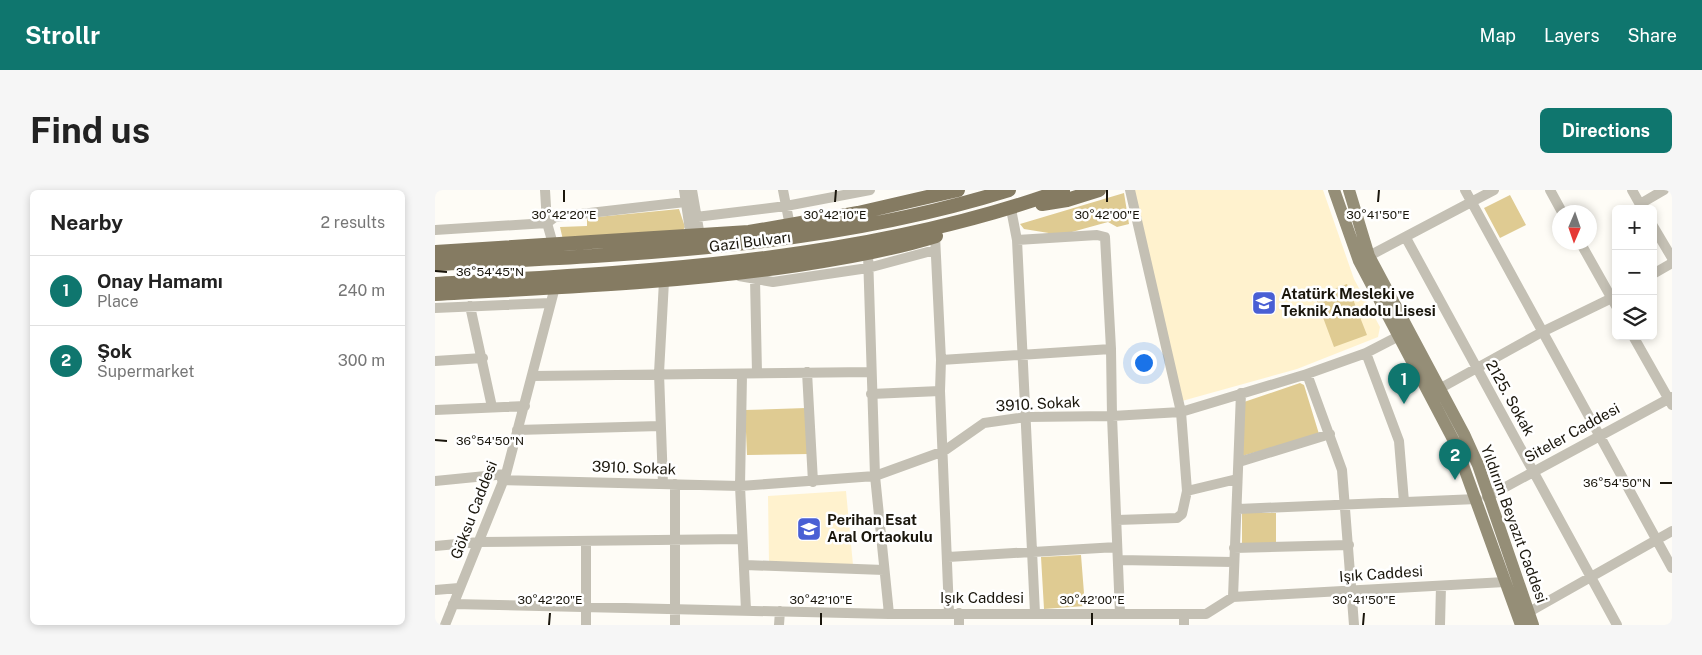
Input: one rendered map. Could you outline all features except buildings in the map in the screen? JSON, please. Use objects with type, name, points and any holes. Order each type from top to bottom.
[{"type":"highway","points":[[989,196],[1002,190]]},
{"type":"highway","name":"Gazi Bulvarı","points":[[435,264],[676,250],[789,238],[922,213],[1009,190]]},
{"type":"highway","name":"Gazi Bulvarı","points":[[435,284],[657,270],[780,256],[942,227],[1011,209],[1063,190]]},
{"type":"highway","points":[[1011,209],[1067,200],[1099,190]]},
{"type":"highway","points":[[435,252],[695,237],[790,226],[950,191]]},
{"type":"highway","points":[[435,294],[664,281],[868,261],[935,243],[975,218]]},
{"type":"main road","name":"Yıldırım Beyazıt Caddesi","points":[[1334,190],[1359,261],[1482,498],[1533,625]]},
{"type":"main road","name":"Yıldırım Beyazıt Caddesi","points":[[1349,190],[1369,256],[1464,434],[1478,465],[1482,498],[1505,582],[1521,625]]},
{"type":"street","points":[[545,190],[547,223],[553,244]]},
{"type":"street","points":[[684,190],[685,202],[695,237]]},
{"type":"street","points":[[692,190],[696,217],[695,237]]},
{"type":"street","points":[[783,190],[790,226]]},
{"type":"street","points":[[696,217],[786,206],[870,190]]},
{"type":"street","points":[[1117,520],[1177,518],[1183,514],[1187,491],[1181,412],[1130,190]]},
{"type":"street","points":[[1465,190],[1672,568]]},
{"type":"street","points":[[1369,256],[1494,190]]},
{"type":"street","points":[[1549,190],[1558,205]]},
{"type":"street","points":[[1632,190],[1640,205]]},
{"type":"street","points":[[1642,205],[1664,190]]},
{"type":"street","points":[[435,230],[547,223],[555,217],[685,202]]},
{"type":"street","points":[[1011,209],[1017,240],[1035,613]]},
{"type":"street","points":[[1657,233],[1672,258]]},
{"type":"street","points":[[1017,240],[1097,235],[1105,237],[1111,349],[1120,614]]},
{"type":"street","name":"2125. Sokak","points":[[1406,238],[1617,625]]},
{"type":"street","points":[[935,243],[948,557],[954,612],[959,625]]},
{"type":"street","points":[[1584,250],[1612,297]]},
{"type":"street","points":[[733,275],[773,282],[868,261],[875,476],[889,614]]},
{"type":"street","points":[[1657,272],[1672,263]]},
{"type":"street","points":[[755,279],[757,373]]},
{"type":"street","points":[[663,484],[659,374],[664,281]]},
{"type":"street","name":"Göksu Caddesi","points":[[445,625],[504,477],[525,406],[555,288]]},
{"type":"street","points":[[1439,389],[1542,332],[1612,301]]},
{"type":"street","points":[[435,308],[550,304]]},
{"type":"street","points":[[470,306],[483,358],[492,407]]},
{"type":"street","name":"3910. Sokak","points":[[435,481],[504,477],[739,486],[875,476],[944,451],[984,423],[1026,417],[1112,416],[1181,412],[1307,374],[1366,353],[1397,337]]},
{"type":"street","points":[[1635,340],[1671,400]]},
{"type":"street","points":[[941,360],[1111,349]]},
{"type":"street","points":[[1366,353],[1399,441],[1405,502]]},
{"type":"street","points":[[435,361],[483,358]]},
{"type":"street","points":[[807,372],[813,482]]},
{"type":"street","points":[[533,376],[871,372]]},
{"type":"street","points":[[742,374],[739,486],[745,565],[746,610]]},
{"type":"street","points":[[1307,374],[1342,470],[1354,625]]},
{"type":"street","points":[[871,394],[940,391]]},
{"type":"street","points":[[1233,597],[1233,562],[1238,509],[1237,480],[1241,393]]},
{"type":"street","name":"Siteler Caddesi","points":[[1482,498],[1600,435],[1671,400]]},
{"type":"street","points":[[435,410],[525,406]]},
{"type":"street","points":[[517,430],[661,426]]},
{"type":"street","points":[[1239,462],[1330,434]]},
{"type":"street","points":[[1187,491],[1237,480]]},
{"type":"street","points":[[675,484],[675,625]]},
{"type":"street","points":[[1238,509],[1345,506],[1482,498]]},
{"type":"street","points":[[1529,612],[1672,531]]},
{"type":"street","points":[[435,546],[479,542],[742,539]]},
{"type":"street","points":[[586,541],[586,625]]},
{"type":"street","points":[[1235,548],[1349,545]]},
{"type":"street","points":[[948,557],[1117,548]]},
{"type":"street","points":[[1118,560],[1233,562]]},
{"type":"street","points":[[745,565],[884,570]]},
{"type":"street","name":"Işık Caddesi","points":[[453,604],[889,614],[954,612],[1120,614],[1184,620],[1206,614],[1233,597],[1352,592],[1505,582]]},
{"type":"street","points":[[1440,625],[1441,586]]},
{"type":"street","points":[[435,590],[459,588]]},
{"type":"street","points":[[779,625],[780,611]]},
{"type":"street","points":[[1048,614],[1048,625]]},
{"type":"shaded area","name":"Atatürk Mesleki ve Teknik Anadolu Lisesi","points":[[1134,190],[1323,190],[1354,279],[1380,327],[1378,337],[1297,369],[1182,401]]},
{"type":"shaded area","points":[[1124,193],[1129,224],[1117,227],[1108,222],[1061,235],[1024,229],[1020,224]]},
{"type":"shaded area","points":[[1510,195],[1526,225],[1500,238],[1484,208]]},
{"type":"shaded area","points":[[679,209],[685,227],[680,235],[563,240],[560,227],[587,226],[587,218]]},
{"type":"shaded area","points":[[1347,284],[1367,335],[1334,347],[1315,296]]},
{"type":"shaded area","points":[[1300,383],[1304,385],[1319,434],[1242,456],[1244,402]]},
{"type":"shaded area","points":[[806,408],[809,454],[747,455],[745,410]]},
{"type":"shaded area","name":"Perihan Esat Aral Ortaokulu","points":[[846,491],[853,565],[769,563],[768,496]]},
{"type":"shaded area","points":[[1242,513],[1276,513],[1276,544],[1242,544]]},
{"type":"shaded area","points":[[1081,555],[1085,606],[1044,609],[1041,557]]},
{"type":"place","name":"Atatürk Mesleki ve Teknik Anadolu Lisesi","points":[[1264,303]]},
{"type":"place","name":"Onay Hamamı","points":[[1404,404]]},
{"type":"place","name":"Şok","points":[[1455,480]]},
{"type":"place","name":"Perihan Esat Aral Ortaokulu","points":[[809,529]]}]
